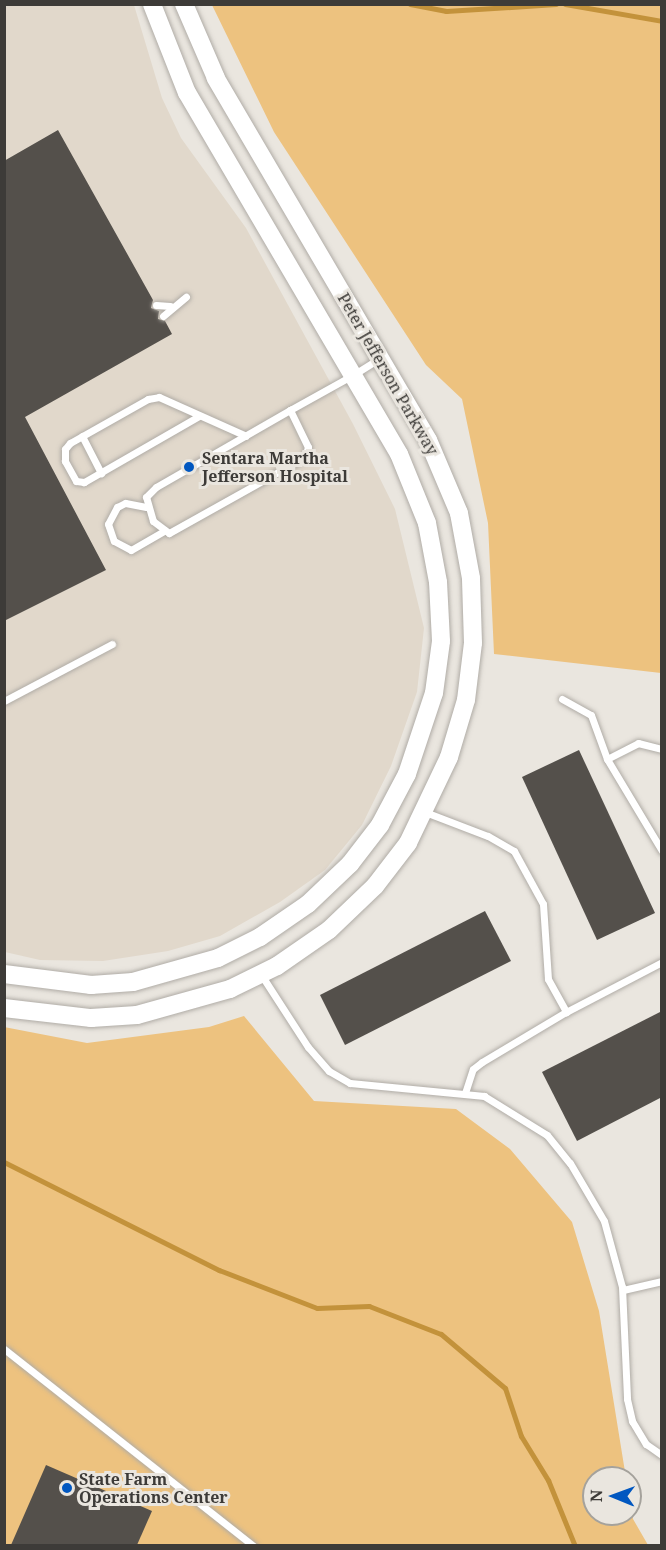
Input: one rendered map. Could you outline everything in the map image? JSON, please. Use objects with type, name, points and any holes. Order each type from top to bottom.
[{"type":"street","name":"Peter Jefferson Parkway","points":[[4,974],[91,985],[133,982],[218,958],[261,937],[309,904],[350,864],[380,825],[407,774],[434,693],[441,641],[438,582],[428,523],[399,454],[187,93],[152,4]]},
{"type":"street","name":"Peter Jefferson Parkway","points":[[4,1008],[91,1018],[137,1015],[187,1004],[260,974],[329,930],[375,886],[408,843],[425,812],[449,757],[466,700],[473,643],[471,578],[459,513],[428,440],[216,78],[184,4]]},
{"type":"lane","points":[[156,305],[170,306],[186,297]]},
{"type":"lane","points":[[163,316],[170,312],[170,306]]},
{"type":"lane","points":[[290,410],[308,447],[305,457],[169,533],[153,521],[146,507],[146,497],[156,487],[290,410],[353,375],[381,358]]},
{"type":"lane","points":[[199,416],[84,482],[76,481],[65,461],[65,449],[82,436],[148,399],[159,397],[246,436]]},
{"type":"lane","points":[[82,436],[101,472]]},
{"type":"lane","points":[[146,507],[125,503],[117,507],[108,524],[114,541],[131,550],[165,530]]},
{"type":"lane","points":[[4,700],[112,644]]},
{"type":"lane","points":[[562,699],[591,715],[606,759],[662,851]]},
{"type":"lane","points":[[606,759],[638,743],[662,749]]},
{"type":"lane","points":[[425,812],[488,836],[519,858],[543,904],[548,979],[566,1012]]},
{"type":"lane","points":[[465,1093],[473,1069],[566,1012],[662,962]]},
{"type":"lane","points":[[260,974],[308,1047],[329,1071],[350,1083],[484,1096],[547,1135],[570,1163],[604,1221],[623,1290],[627,1399],[632,1421],[646,1444],[662,1455]]},
{"type":"lane","points":[[623,1290],[662,1281]]},
{"type":"lane","points":[[4,1349],[253,1545]]},
{"type":"shaded area","name":"Sentara Martha Jefferson Hospital","points":[[5,5],[134,5],[162,98],[181,138],[246,228],[353,424],[395,509],[424,628],[417,692],[391,766],[362,825],[325,870],[280,902],[220,936],[168,951],[103,961],[40,960],[5,952]]},
{"type":"shaded area","points":[[212,5],[661,5],[661,673],[494,654],[488,523],[462,399],[426,365],[274,132]]},
{"type":"shaded area","points":[[244,1016],[314,1101],[456,1109],[510,1149],[572,1222],[599,1311],[624,1466],[582,1466],[582,1526],[637,1526],[648,1545],[5,1545],[4,1027],[87,1043],[209,1027]]},
{"type":"building","points":[[58,130],[153,300],[151,308],[159,311],[158,319],[165,321],[172,334],[25,417],[106,570],[4,621],[4,161]]},
{"type":"building","points":[[579,750],[655,913],[597,940],[522,777]]},
{"type":"building","points":[[485,911],[511,961],[345,1045],[320,995]]},
{"type":"building","points":[[662,1011],[662,1097],[577,1141],[542,1072]]},
{"type":"building","name":"State Farm Operations Center","points":[[46,1465],[152,1511],[137,1545],[11,1545]]},
{"type":"waterway","points":[[410,4],[446,11],[556,4]]},
{"type":"waterway","points":[[565,4],[662,21]]},
{"type":"waterway","points":[[4,1162],[219,1270],[317,1308],[369,1306],[441,1334],[505,1388],[521,1436],[548,1480],[575,1546]]},
{"type":"place","name":"Sentara Martha Jefferson Hospital","points":[[189,467]]},
{"type":"place","name":"State Farm Operations Center","points":[[67,1488]]}]
